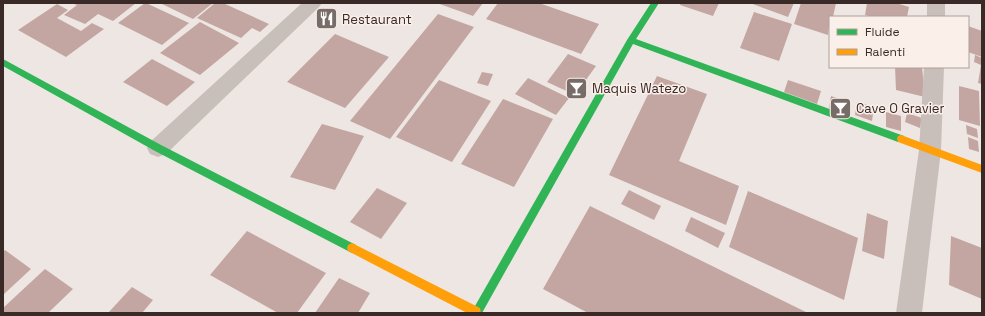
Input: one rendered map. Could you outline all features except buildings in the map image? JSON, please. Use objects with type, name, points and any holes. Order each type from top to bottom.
[{"type":"street","points":[[158,148],[313,3]]},
{"type":"street","points":[[3,62],[158,148],[476,313],[631,40],[655,3]]},
{"type":"street","points":[[936,3],[936,16]]},
{"type":"street","points":[[631,40],[982,169]]},
{"type":"street","points":[[909,313],[930,150],[934,68]]},
{"type":"traffic: fast","points":[[476,313],[631,40],[655,3]]},
{"type":"traffic: fast","points":[[631,40],[901,139]]},
{"type":"traffic: fast","points":[[3,62],[158,148],[352,248]]},
{"type":"traffic: slow","points":[[901,139],[982,169]]},
{"type":"traffic: slow","points":[[352,248],[476,312]]},
{"type":"place","name":"Restaurant","points":[[327,19]]},
{"type":"place","name":"Maquis Watezo","points":[[576,88]]},
{"type":"place","name":"Cave O Gravier","points":[[841,108]]}]
